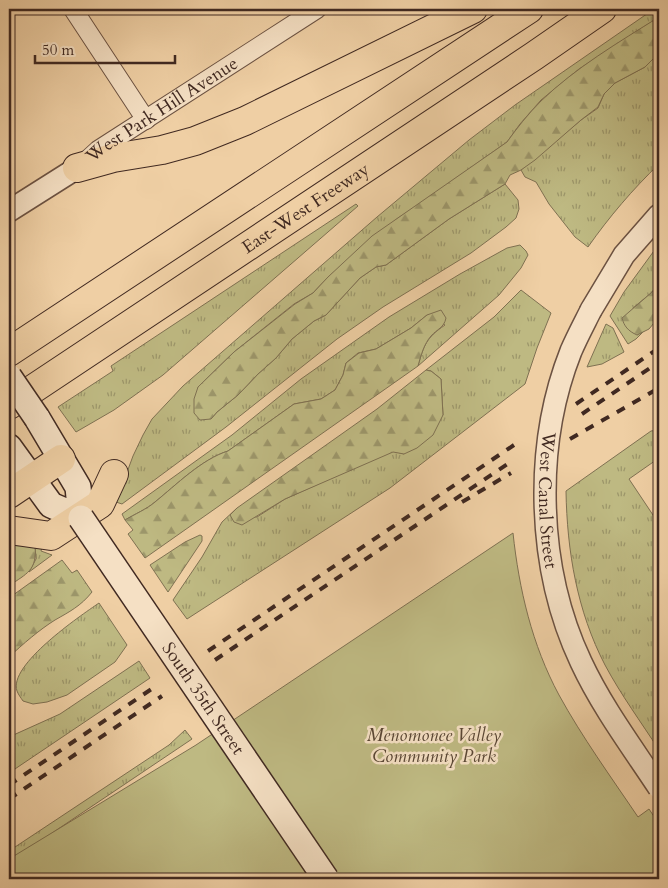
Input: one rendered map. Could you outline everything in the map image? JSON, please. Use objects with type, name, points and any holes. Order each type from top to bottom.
[{"type":"highway","points":[[77,168],[113,158],[162,150],[219,132],[472,9]]},
{"type":"highway","points":[[9,352],[529,9]]},
{"type":"highway","name":"East-West Freeway","points":[[9,405],[602,9]]},
{"type":"highway","points":[[9,494],[60,459]]},
{"type":"highway","points":[[16,531],[51,536],[100,504],[114,474]]},
{"type":"main road","points":[[9,377],[38,418],[60,459],[78,487],[81,518],[51,505],[9,447]]},
{"type":"main road","name":"South 35th Street","points":[[81,518],[326,879]]},
{"type":"street","points":[[73,9],[146,120]]},
{"type":"street","name":"West Park Hill Avenue","points":[[9,211],[77,168],[98,150],[317,9]]},
{"type":"street","name":"West Canal Street","points":[[659,214],[624,255],[591,310],[571,352],[552,420],[545,498],[547,540],[558,599],[580,660],[614,721],[659,788]]},
{"type":"green space","points":[[654,9],[659,9],[659,17],[579,69],[541,100],[507,142],[398,218],[328,277],[313,293],[294,304],[234,352],[198,387],[211,419],[276,358],[292,339],[314,321],[326,315],[360,278],[376,267],[386,265],[449,219],[505,184],[518,200],[519,209],[516,218],[471,253],[383,307],[337,339],[226,427],[122,504],[116,502],[133,456],[152,419],[183,386],[377,217],[469,140],[515,105]]},
{"type":"green space","points":[[659,17],[659,53],[645,67],[615,83],[604,94],[598,107],[535,160],[510,175],[505,184],[449,219],[386,265],[376,267],[360,278],[326,315],[314,321],[292,339],[276,358],[211,419],[200,420],[194,413],[194,399],[198,387],[234,352],[295,304],[313,293],[372,236],[507,142],[536,106],[568,77]]},
{"type":"green space","points":[[659,53],[659,164],[604,225],[588,247],[575,237],[549,204],[536,182],[525,177],[521,170],[598,108],[604,94],[615,83],[645,67]]},
{"type":"green space","points":[[356,204],[358,206],[163,375],[114,410],[76,432],[58,407],[113,371],[111,366]]},
{"type":"green space","points":[[659,244],[659,284],[633,308],[637,335],[644,331],[628,344],[610,316],[624,292]]},
{"type":"green space","points":[[520,245],[528,255],[521,268],[499,295],[418,366],[427,342],[445,325],[427,315],[411,328],[376,349],[358,353],[346,363],[343,375],[335,390],[321,399],[294,404],[228,451],[199,466],[152,505],[125,520],[122,514],[232,435],[301,379],[389,317],[507,248]]},
{"type":"green space","points":[[659,284],[659,317],[649,329],[637,335],[631,332],[622,318]]},
{"type":"green space","points":[[521,290],[551,313],[525,384],[390,488],[187,619],[173,600],[202,557],[222,522],[237,508],[230,515],[257,517],[285,499],[367,462],[393,451],[404,454],[443,415],[441,379],[431,371],[426,370],[494,317]]},
{"type":"green space","points":[[441,310],[446,318],[445,321],[426,343],[418,366],[145,558],[128,534],[133,530],[125,520],[152,505],[199,466],[228,451],[294,404],[321,399],[335,390],[343,375],[346,363],[359,353],[376,349],[411,328],[427,315]]},
{"type":"green space","points":[[606,324],[613,328],[624,352],[602,364],[587,367]]},
{"type":"green space","points":[[426,370],[431,371],[441,379],[443,415],[433,435],[417,448],[404,454],[393,452],[285,499],[242,525],[234,522],[230,515],[237,508],[377,409]]},
{"type":"green space","points":[[659,430],[659,458],[629,479],[659,524],[659,750],[611,676],[587,623],[571,558],[566,491],[651,431]]},
{"type":"green space","name":"Menomonee Valley Community Park","points":[[513,533],[523,596],[541,656],[568,711],[638,817],[649,809],[659,824],[659,879],[9,879],[9,859],[196,745]]},
{"type":"green space","points":[[200,535],[202,536],[202,541],[168,592],[150,565],[185,542]]},
{"type":"green space","points":[[9,544],[35,546],[35,554],[30,570],[9,586]]},
{"type":"green space","points":[[35,546],[42,547],[41,551],[52,555],[29,572],[36,559]]},
{"type":"green space","points":[[62,560],[72,573],[77,570],[92,592],[79,605],[43,628],[9,657],[9,598]]},
{"type":"green space","points":[[99,603],[127,645],[115,662],[67,695],[47,702],[33,704],[23,701],[17,691],[17,680],[23,668],[34,655],[62,630]]},
{"type":"green space","points":[[139,661],[150,678],[9,773],[9,737],[60,714]]},
{"type":"green space","points":[[185,730],[192,739],[9,862],[9,851],[169,745]]},
{"type":"railway","points":[[576,404],[659,348]]},
{"type":"railway","points":[[582,414],[659,362]]},
{"type":"railway","points":[[570,439],[659,388]]},
{"type":"railway","points":[[208,651],[514,445]]},
{"type":"railway","points":[[215,660],[512,461]]},
{"type":"railway","points":[[462,502],[511,473]]},
{"type":"railway","points":[[9,785],[156,686]]},
{"type":"railway","points":[[9,799],[162,696]]}]
